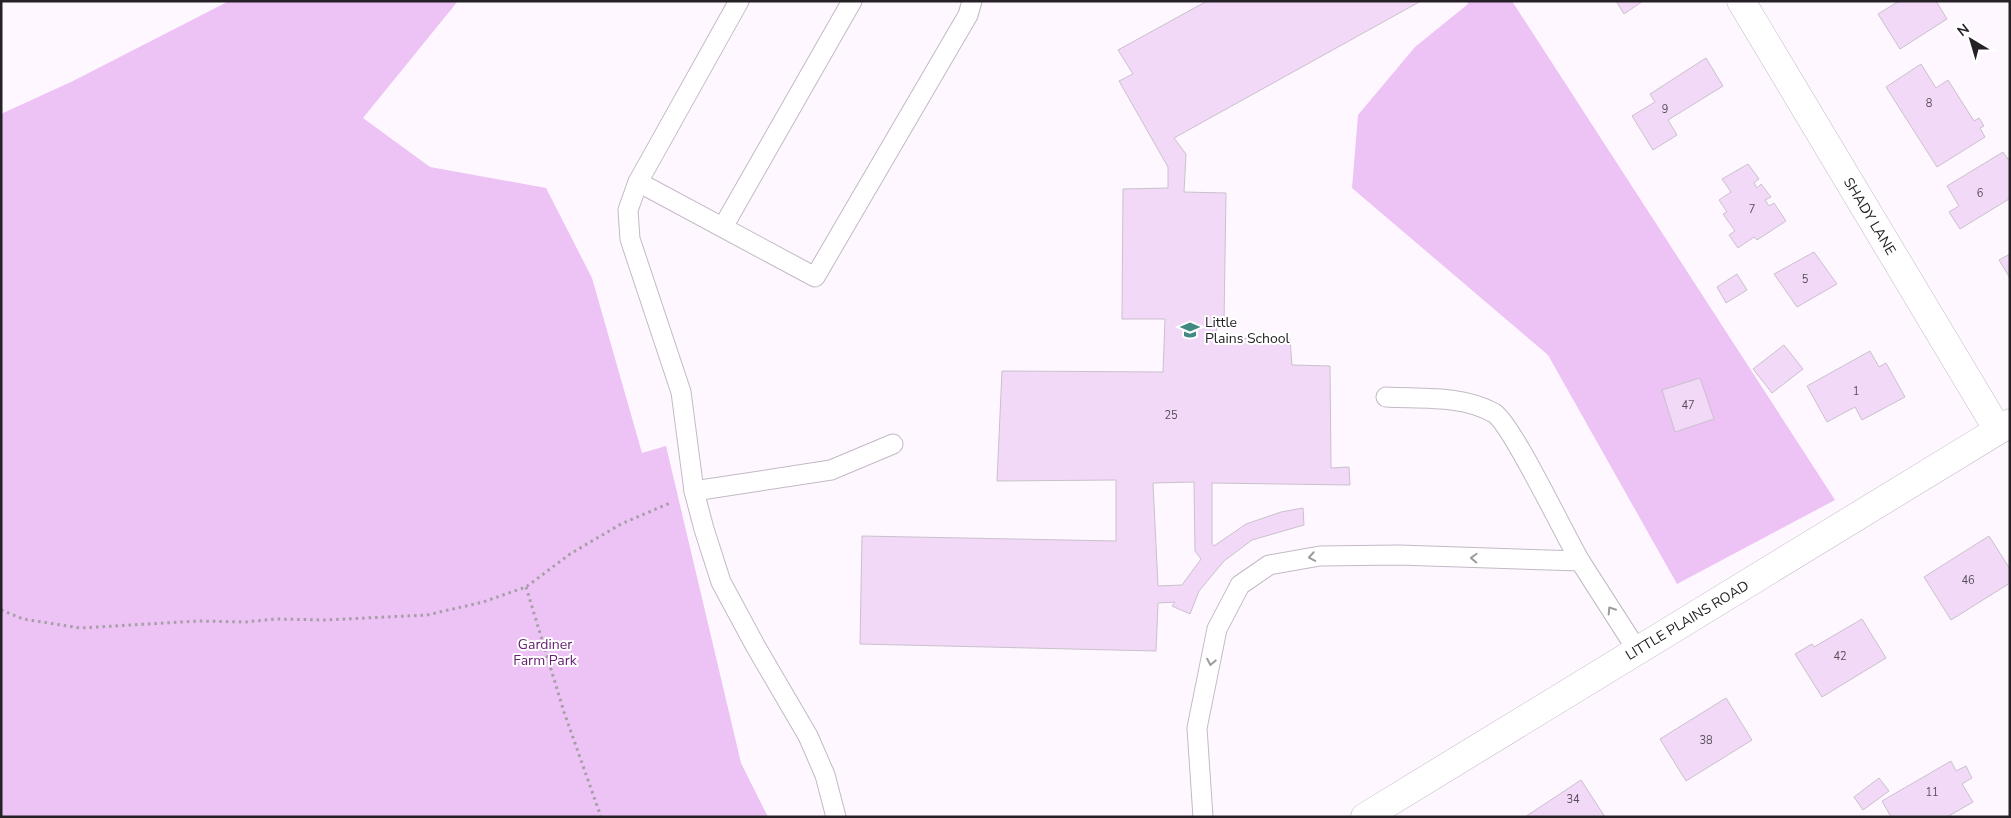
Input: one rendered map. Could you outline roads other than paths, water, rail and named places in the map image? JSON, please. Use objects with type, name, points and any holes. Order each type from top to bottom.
[{"type":"street","name":"SHADY LANE","points":[[1741,1],[2004,426]]},
{"type":"street","name":"LITTLE PLAINS ROAD","points":[[1365,817],[2004,426]]},
{"type":"lane","points":[[740,1],[638,182],[628,210],[630,239],[681,392],[694,491],[721,582],[808,736],[825,775],[836,817]]},
{"type":"lane","points":[[723,227],[852,1]]},
{"type":"lane","points":[[638,182],[815,277],[968,15],[972,1]]},
{"type":"lane","points":[[1386,397],[1464,402],[1495,414],[1514,440],[1580,562],[1637,650]]},
{"type":"lane","points":[[694,491],[831,470],[893,444]]},
{"type":"lane","points":[[1203,817],[1198,728],[1217,629],[1240,585],[1269,565],[1330,556],[1399,555],[1580,562]]},
{"type":"place","name":"Little Plains School","points":[[1190,330]]},
{"type":"park label","name":"Gardiner Farm Park","points":[[545,652]]}]
